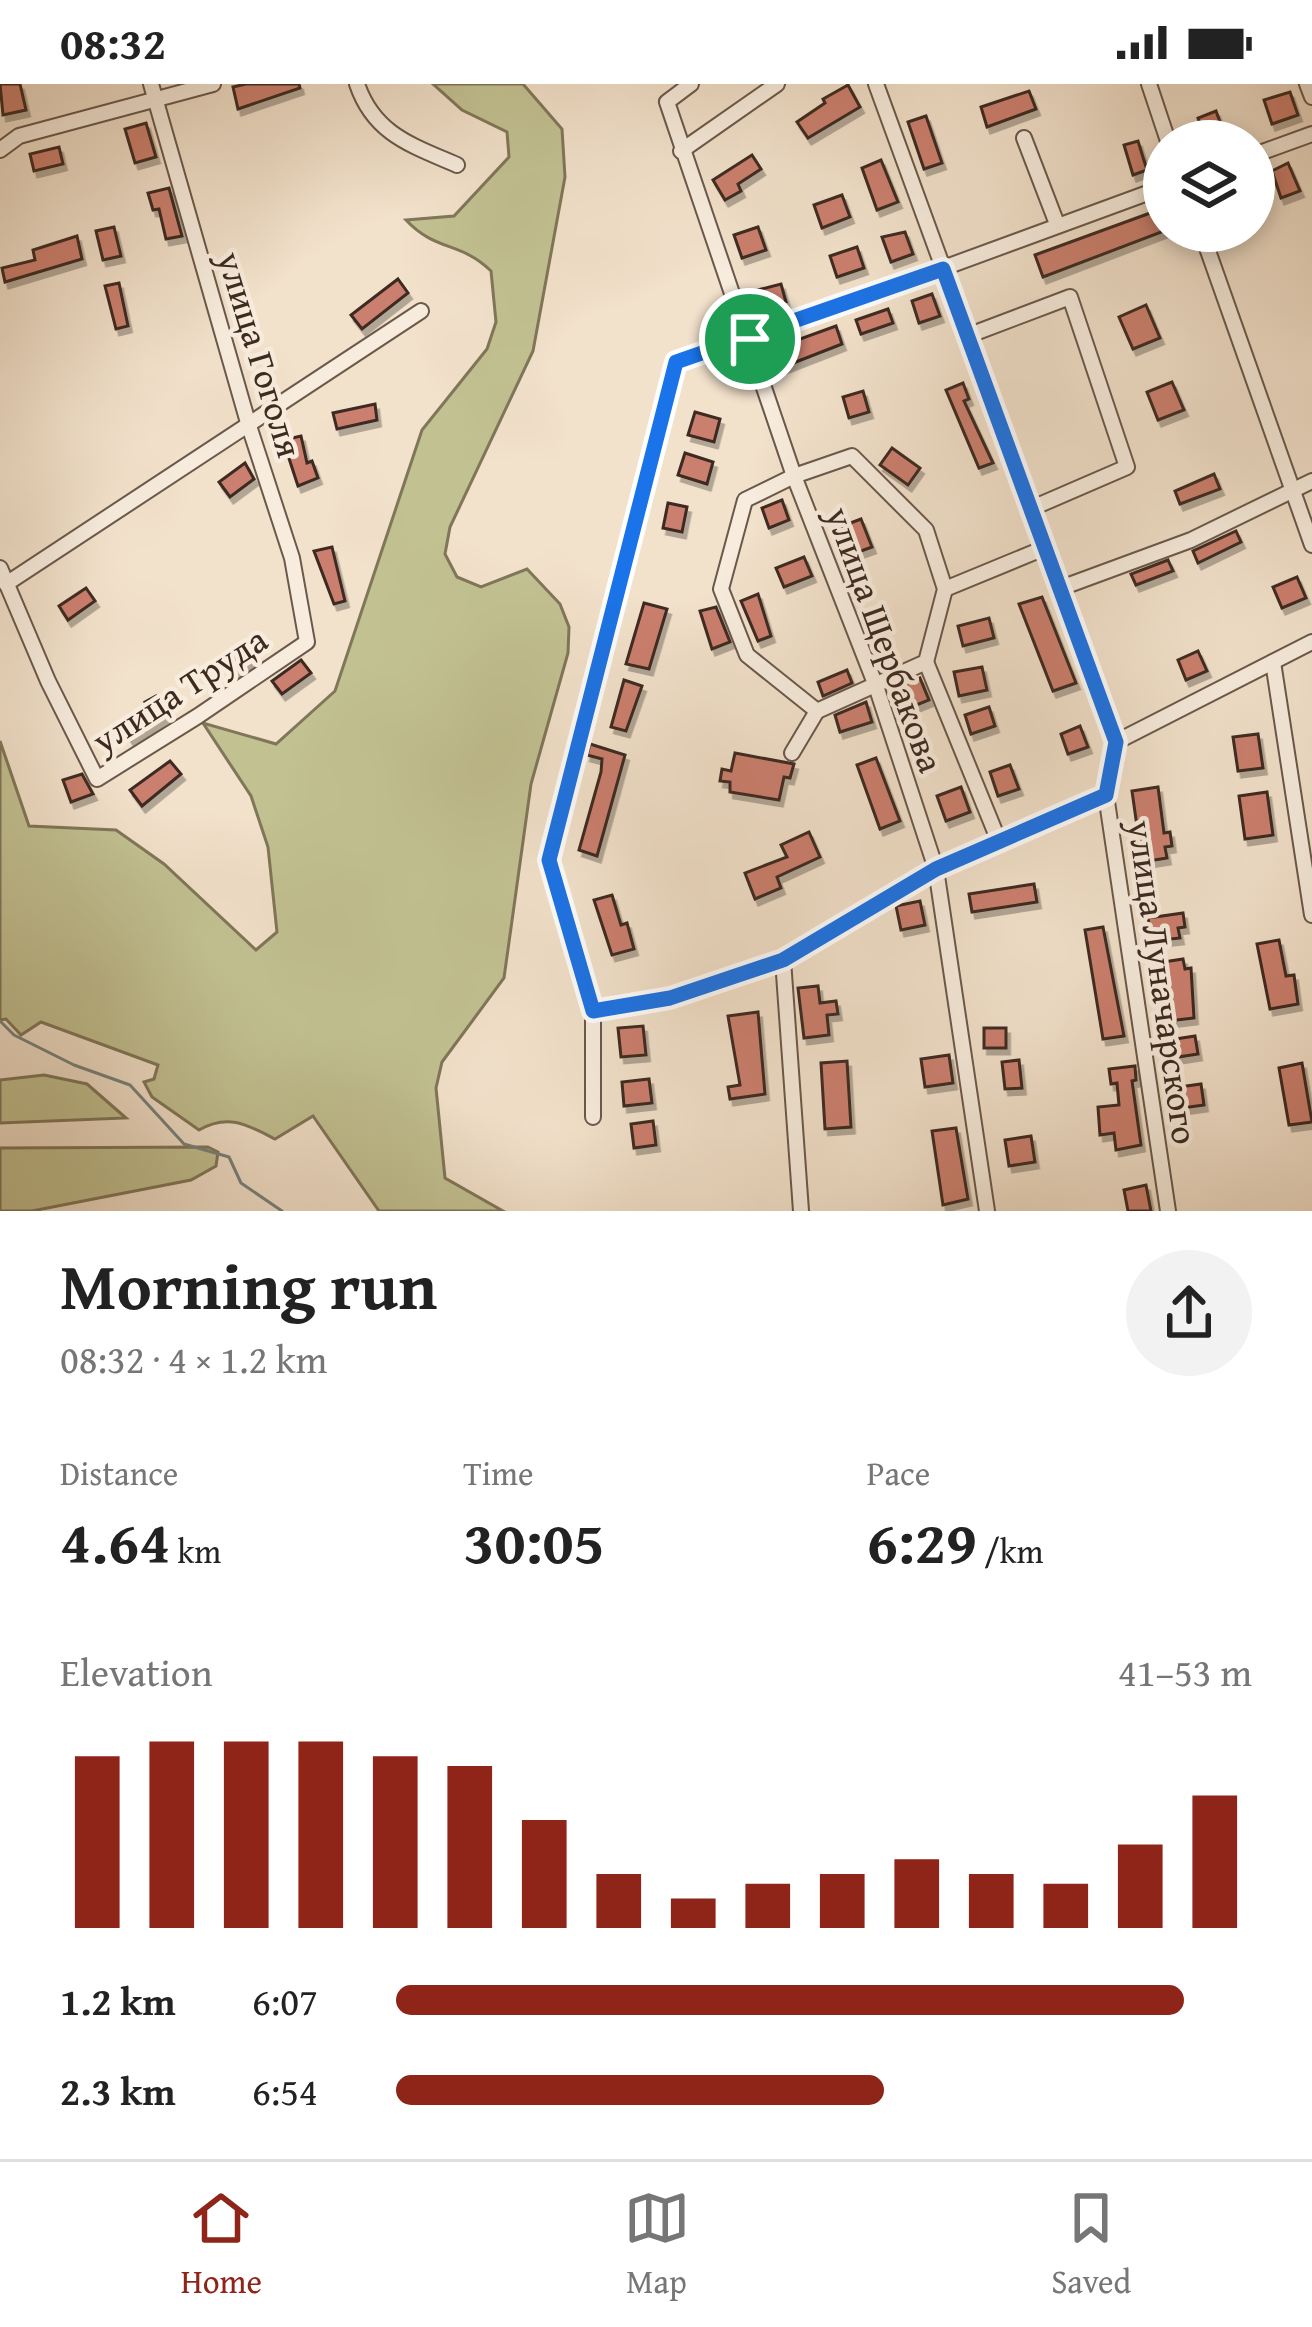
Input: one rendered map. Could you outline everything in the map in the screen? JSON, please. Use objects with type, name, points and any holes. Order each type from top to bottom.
[{"type":"street","name":"улица Гоголя","points":[[151,84],[292,558],[307,641]]},
{"type":"street","points":[[0,150],[19,136],[213,84]]},
{"type":"street","points":[[357,84],[366,110],[400,140],[457,165]]},
{"type":"street","name":"улица Щербакова","points":[[692,84],[667,102],[681,151],[794,476],[876,686],[936,869],[986,1211]]},
{"type":"street","points":[[681,151],[777,84]]},
{"type":"street","points":[[876,84],[1116,742],[1312,642]]},
{"type":"street","points":[[1149,84],[1161,120]]},
{"type":"street","points":[[1307,84],[1312,97]]},
{"type":"street","points":[[1275,147],[1312,134]]},
{"type":"street","points":[[1024,138],[1057,224]]},
{"type":"street","points":[[593,1117],[593,1011],[549,860],[676,362],[1143,194]]},
{"type":"street","points":[[1208,252],[1312,545]]},
{"type":"street","points":[[967,336],[1070,297],[1127,467],[1030,509]]},
{"type":"street","points":[[6,584],[421,311]]},
{"type":"street","points":[[817,711],[747,655],[721,589],[745,500],[852,456],[926,530],[945,589],[926,662],[998,839]]},
{"type":"street","points":[[1058,589],[1191,540],[1312,481]]},
{"type":"street","points":[[945,589],[1042,549]]},
{"type":"street","name":"улица Труда","points":[[0,568],[97,779],[307,641]]},
{"type":"street","points":[[793,753],[817,711],[926,662]]},
{"type":"street","points":[[1273,662],[1312,915]]},
{"type":"street","name":"улица Луначарского","points":[[1116,742],[1106,795],[1168,1211]]},
{"type":"street","points":[[593,1011],[670,998],[783,960],[936,869],[1106,795]]},
{"type":"street","points":[[783,960],[801,1211]]},
{"type":"shaded area","points":[[433,84],[523,84],[562,129],[565,177],[533,351],[450,527],[445,554],[457,577],[481,587],[527,569],[560,604],[569,627],[568,653],[531,784],[504,978],[442,1062],[436,1088],[445,1178],[503,1211],[379,1211],[313,1116],[275,1139],[229,1122],[199,1130],[152,1097],[144,1082],[154,1079],[158,1065],[41,1022],[21,1035],[6,1019],[0,1020],[0,741],[29,826],[116,830],[164,864],[256,950],[277,932],[268,847],[251,796],[203,723],[276,744],[335,691],[422,430],[487,349],[496,322],[491,271],[406,220],[454,216],[509,157],[507,132],[462,110]]},
{"type":"shaded area","points":[[44,1075],[87,1084],[126,1118],[0,1123],[0,1080]]},
{"type":"shaded area","points":[[208,1147],[218,1152],[216,1166],[191,1180],[32,1211],[0,1211],[0,1148]]},
{"type":"building","points":[[0,84],[20,84],[26,110],[3,115]]},
{"type":"building","points":[[299,84],[300,88],[238,109],[233,87]]},
{"type":"building","points":[[848,85],[860,107],[808,138],[797,122]]},
{"type":"building","points":[[1029,91],[1036,109],[987,127],[981,107]]},
{"type":"building","points":[[1290,92],[1298,115],[1275,123],[1264,100]]},
{"type":"building","points":[[1216,111],[1219,120],[1199,120]]},
{"type":"building","points":[[926,116],[942,163],[924,169],[908,122]]},
{"type":"building","points":[[146,123],[156,157],[135,163],[125,129]]},
{"type":"building","points":[[1138,141],[1143,171],[1133,175],[1124,145]]},
{"type":"building","points":[[59,147],[63,164],[34,171],[30,154]]},
{"type":"building","points":[[752,155],[761,169],[738,184],[741,191],[725,200],[713,180]]},
{"type":"building","points":[[881,160],[898,202],[877,210],[862,168]]},
{"type":"building","points":[[1288,163],[1300,191],[1281,198],[1275,170]]},
{"type":"building","points":[[169,188],[182,236],[166,239],[159,209],[153,210],[148,193]]},
{"type":"building","points":[[842,195],[850,217],[822,228],[814,205]]},
{"type":"building","points":[[1143,216],[1143,239],[1043,277],[1035,255]]},
{"type":"building","points":[[114,227],[121,256],[103,260],[96,231]]},
{"type":"building","points":[[758,227],[766,250],[742,258],[734,235]]},
{"type":"building","points":[[905,232],[913,254],[891,262],[882,237]]},
{"type":"building","points":[[77,236],[82,259],[5,282],[2,268],[35,260],[33,250]]},
{"type":"building","points":[[857,247],[864,268],[837,277],[830,256]]},
{"type":"building","points":[[398,279],[408,293],[362,329],[351,315]]},
{"type":"building","points":[[119,283],[128,326],[116,329],[105,286]]},
{"type":"building","points":[[781,284],[786,302],[759,309],[754,291]]},
{"type":"building","points":[[932,294],[940,316],[919,323],[912,301]]},
{"type":"building","points":[[1146,305],[1160,338],[1133,349],[1119,317]]},
{"type":"building","points":[[888,309],[893,323],[861,334],[856,320]]},
{"type":"building","points":[[836,326],[842,344],[783,367],[775,348]]},
{"type":"building","points":[[1172,382],[1184,410],[1158,420],[1147,392]]},
{"type":"building","points":[[963,383],[969,399],[964,401],[993,463],[979,468],[946,390]]},
{"type":"building","points":[[863,391],[869,412],[849,418],[843,397]]},
{"type":"building","points":[[375,404],[377,420],[337,429],[333,413]]},
{"type":"building","points":[[695,412],[720,419],[714,442],[688,435]]},
{"type":"building","points":[[301,436],[307,463],[312,461],[318,478],[298,486],[283,440]]},
{"type":"building","points":[[892,448],[920,468],[908,485],[880,465]]},
{"type":"building","points":[[685,453],[713,462],[707,484],[678,475]]},
{"type":"building","points":[[245,463],[254,479],[230,497],[219,482]]},
{"type":"building","points":[[1214,474],[1220,489],[1180,504],[1175,491]]},
{"type":"building","points":[[782,500],[789,520],[769,528],[762,508]]},
{"type":"building","points":[[668,503],[687,507],[682,532],[663,528]]},
{"type":"building","points":[[861,519],[872,547],[850,555],[840,527]]},
{"type":"building","points":[[1236,531],[1241,542],[1198,563],[1193,551]]},
{"type":"building","points":[[332,547],[345,601],[334,604],[314,551]]},
{"type":"building","points":[[804,557],[812,576],[784,587],[776,568]]},
{"type":"building","points":[[1168,560],[1173,571],[1136,585],[1131,574]]},
{"type":"building","points":[[1297,577],[1306,598],[1282,608],[1273,587]]},
{"type":"building","points":[[86,588],[95,601],[68,620],[59,606]]},
{"type":"building","points":[[758,594],[771,636],[758,641],[741,601]]},
{"type":"building","points":[[1042,597],[1076,683],[1053,691],[1019,604]]},
{"type":"building","points":[[644,603],[667,609],[649,669],[626,664]]},
{"type":"building","points":[[716,607],[730,642],[712,649],[700,611]]},
{"type":"building","points":[[989,618],[994,638],[963,646],[958,626]]},
{"type":"building","points":[[246,645],[255,658],[232,674],[223,661]]},
{"type":"building","points":[[1198,651],[1207,671],[1186,680],[1178,660]]},
{"type":"building","points":[[301,660],[311,673],[282,694],[272,681]]},
{"type":"building","points":[[982,667],[987,690],[959,696],[954,672]]},
{"type":"building","points":[[847,670],[852,683],[823,696],[818,682]]},
{"type":"building","points":[[920,678],[929,700],[904,710],[895,688]]},
{"type":"building","points":[[624,680],[642,686],[626,731],[611,727]]},
{"type":"building","points":[[156,696],[167,714],[131,740],[122,726],[149,708],[145,702]]},
{"type":"building","points":[[866,702],[872,722],[840,732],[835,715]]},
{"type":"building","points":[[989,707],[995,726],[971,734],[965,715]]},
{"type":"building","points":[[1080,726],[1088,747],[1068,754],[1061,734]]},
{"type":"building","points":[[1258,734],[1263,768],[1238,771],[1233,737]]},
{"type":"building","points":[[590,744],[625,755],[597,856],[579,850],[601,772],[602,759],[587,755]]},
{"type":"building","points":[[735,753],[794,764],[790,778],[784,777],[779,800],[730,792],[730,782],[720,781],[722,769],[731,771]]},
{"type":"building","points":[[876,758],[900,821],[880,829],[857,765]]},
{"type":"building","points":[[170,761],[181,774],[142,806],[130,790]]},
{"type":"building","points":[[1010,765],[1019,789],[998,796],[990,772]]},
{"type":"building","points":[[82,774],[93,794],[71,802],[63,780]]},
{"type":"building","points":[[961,787],[970,812],[946,821],[937,796]]},
{"type":"building","points":[[1158,787],[1164,833],[1170,832],[1172,846],[1165,847],[1167,858],[1142,862],[1132,791]]},
{"type":"building","points":[[1267,792],[1273,835],[1245,839],[1239,796]]},
{"type":"building","points":[[809,832],[820,857],[777,877],[781,888],[755,899],[745,873],[787,857],[781,845]]},
{"type":"building","points":[[1034,884],[1037,902],[972,912],[969,894]]},
{"type":"building","points":[[612,895],[634,949],[612,955],[594,900]]},
{"type":"building","points":[[920,901],[925,925],[901,930],[896,906]]},
{"type":"building","points":[[1183,913],[1185,927],[1178,928],[1180,938],[1152,941],[1148,918]]},
{"type":"building","points":[[1103,927],[1124,1036],[1103,1039],[1085,930]]},
{"type":"building","points":[[1279,940],[1286,976],[1294,975],[1298,1004],[1270,1009],[1257,944]]},
{"type":"building","points":[[1183,959],[1185,969],[1191,968],[1194,1018],[1168,1021],[1157,963]]},
{"type":"building","points":[[818,986],[820,1003],[836,1001],[838,1014],[827,1015],[829,1035],[804,1038],[798,988]]},
{"type":"building","points":[[758,1012],[765,1094],[730,1099],[728,1087],[740,1085],[728,1016]]},
{"type":"building","points":[[643,1026],[646,1055],[621,1057],[618,1028]]},
{"type":"building","points":[[984,1028],[1006,1028],[1006,1048],[984,1048]]},
{"type":"building","points":[[1195,1036],[1198,1054],[1172,1058],[1169,1040]]},
{"type":"building","points":[[949,1055],[953,1083],[925,1087],[921,1059]]},
{"type":"building","points":[[1019,1060],[1022,1088],[1005,1089],[1002,1062]]},
{"type":"building","points":[[847,1061],[851,1127],[825,1129],[821,1063]]},
{"type":"building","points":[[1302,1063],[1312,1122],[1289,1125],[1279,1068]]},
{"type":"building","points":[[1135,1066],[1136,1080],[1132,1081],[1141,1145],[1116,1150],[1114,1133],[1100,1135],[1098,1107],[1119,1105],[1117,1083],[1111,1084],[1109,1069]]},
{"type":"building","points":[[649,1079],[652,1103],[624,1106],[622,1082]]},
{"type":"building","points":[[1201,1084],[1204,1105],[1182,1108],[1179,1087]]},
{"type":"building","points":[[653,1121],[656,1145],[634,1148],[631,1124]]},
{"type":"building","points":[[956,1128],[968,1199],[943,1205],[932,1131]]},
{"type":"building","points":[[1031,1136],[1035,1162],[1009,1166],[1005,1140]]},
{"type":"building","points":[[1146,1185],[1151,1211],[1128,1211],[1124,1190]]},
{"type":"waterway","points":[[0,1021],[14,1035],[74,1065],[130,1085],[184,1144],[229,1157],[241,1183],[282,1211]]},
{"type":"route","points":[[943,269],[1116,742],[1106,795],[936,869],[783,960],[670,998],[593,1011],[549,860],[676,362],[750,339],[943,269]]}]
